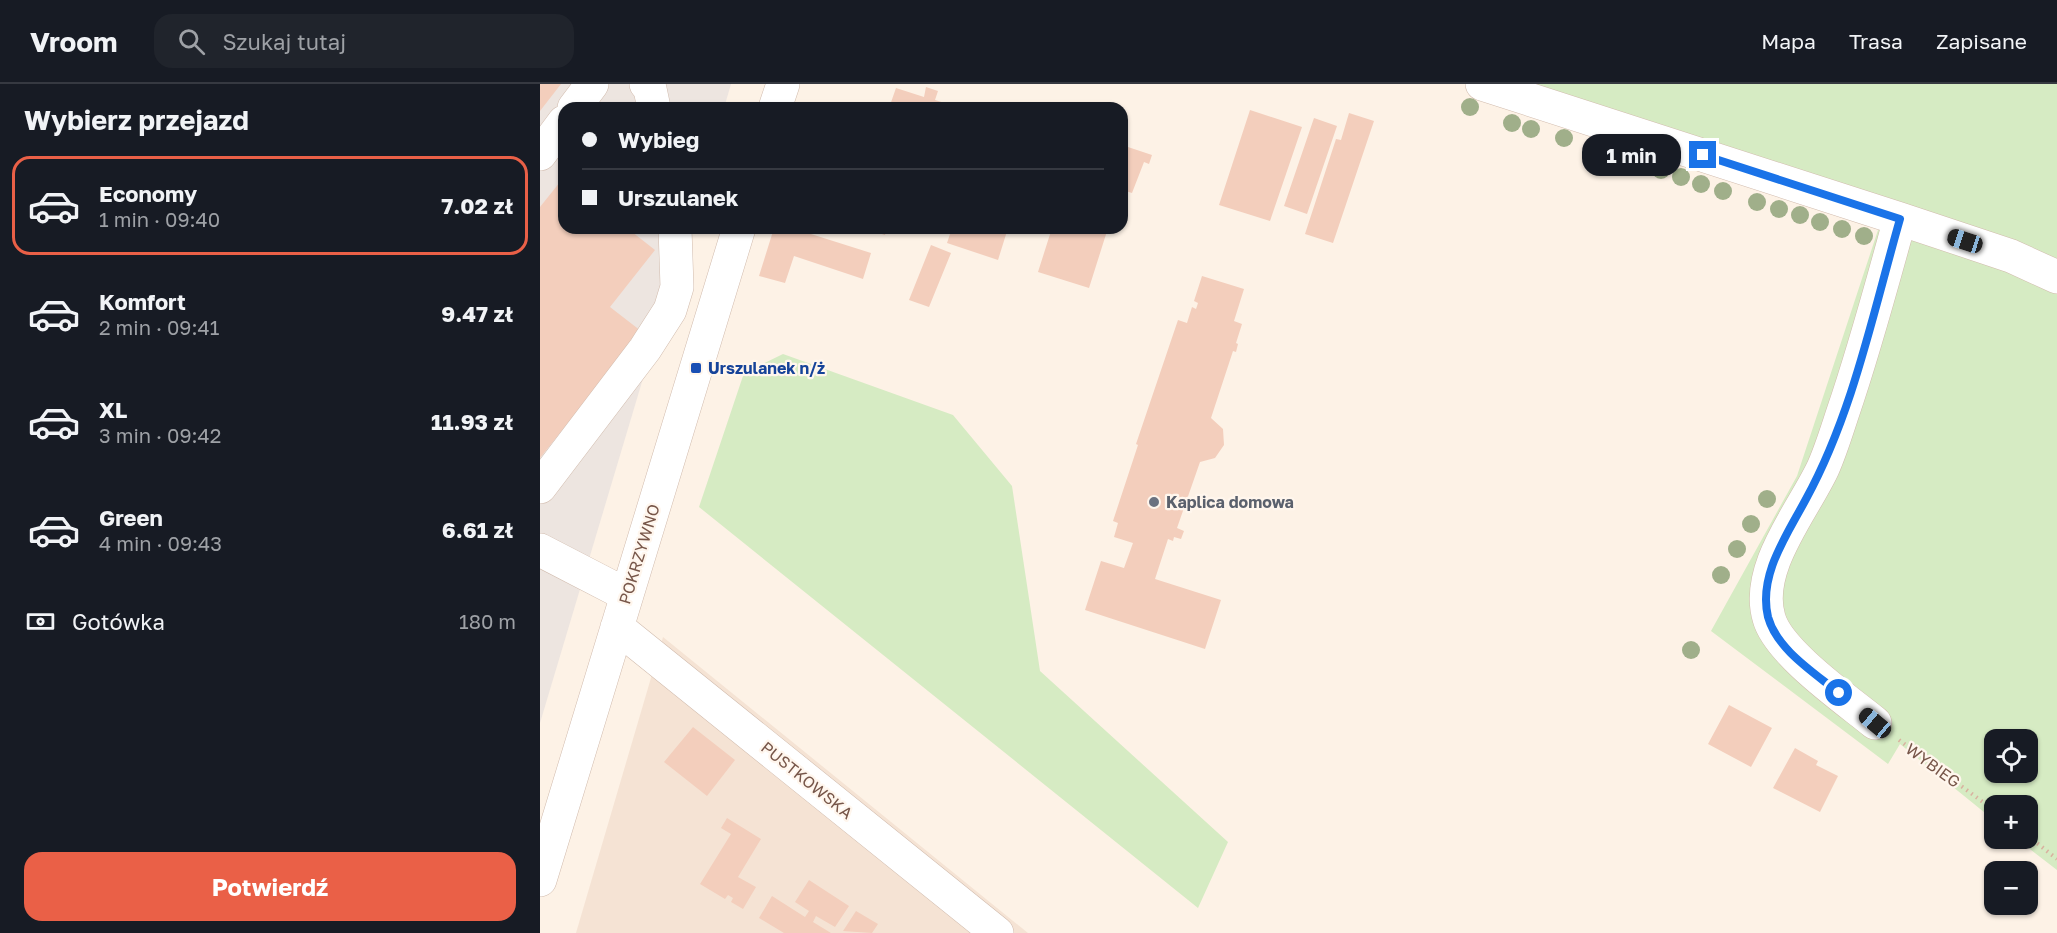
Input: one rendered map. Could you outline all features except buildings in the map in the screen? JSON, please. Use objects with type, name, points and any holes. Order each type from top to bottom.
[{"type":"street","points":[[578,102],[592,84]]},
{"type":"street","points":[[646,84],[650,89],[653,102]]},
{"type":"street","points":[[777,102],[783,84]]},
{"type":"street","points":[[1482,84],[2011,256],[2057,277]]},
{"type":"street","points":[[540,154],[558,130]]},
{"type":"street","points":[[1875,723],[1788,650],[1777,636],[1769,619],[1766,585],[1772,567],[1824,467],[1860,363],[1900,219]]},
{"type":"street","points":[[540,487],[645,349],[670,310],[677,287],[675,234]]},
{"type":"street","name":"POKRZYWNO","points":[[540,880],[737,234]]},
{"type":"street","points":[[540,550],[627,596]]},
{"type":"street","name":"PUSTKOWSKA","points":[[617,627],[998,933]]},
{"type":"path","name":"WYBIEG","points":[[1875,723],[1984,803]]},
{"type":"path","points":[[2038,844],[2057,859]]},
{"type":"shaded area","points":[[540,84],[731,84],[726,102],[558,102],[558,234],[686,234],[540,723]]},
{"type":"shaded area","points":[[663,637],[1028,933],[576,933]]},
{"type":"green space","points":[[1512,84],[2057,84],[2057,264]]},
{"type":"green space","points":[[1880,224],[2057,289],[2057,870],[2030,849],[2038,849],[2038,795],[1984,795],[1984,812],[1900,744],[1888,764],[1711,631],[1797,476]]},
{"type":"green space","points":[[783,354],[953,415],[1012,486],[1040,671],[1228,842],[1198,908],[699,507],[744,373]]},
{"type":"place","name":"Urszulanek n/ż","points":[[696,368]]},
{"type":"place","name":"Kaplica domowa","points":[[1154,502]]},
{"type":"route","points":[[1703,155],[1900,219],[1860,363],[1824,467],[1788,532],[1766,585],[1769,619],[1777,636],[1788,650],[1839,693]]}]
